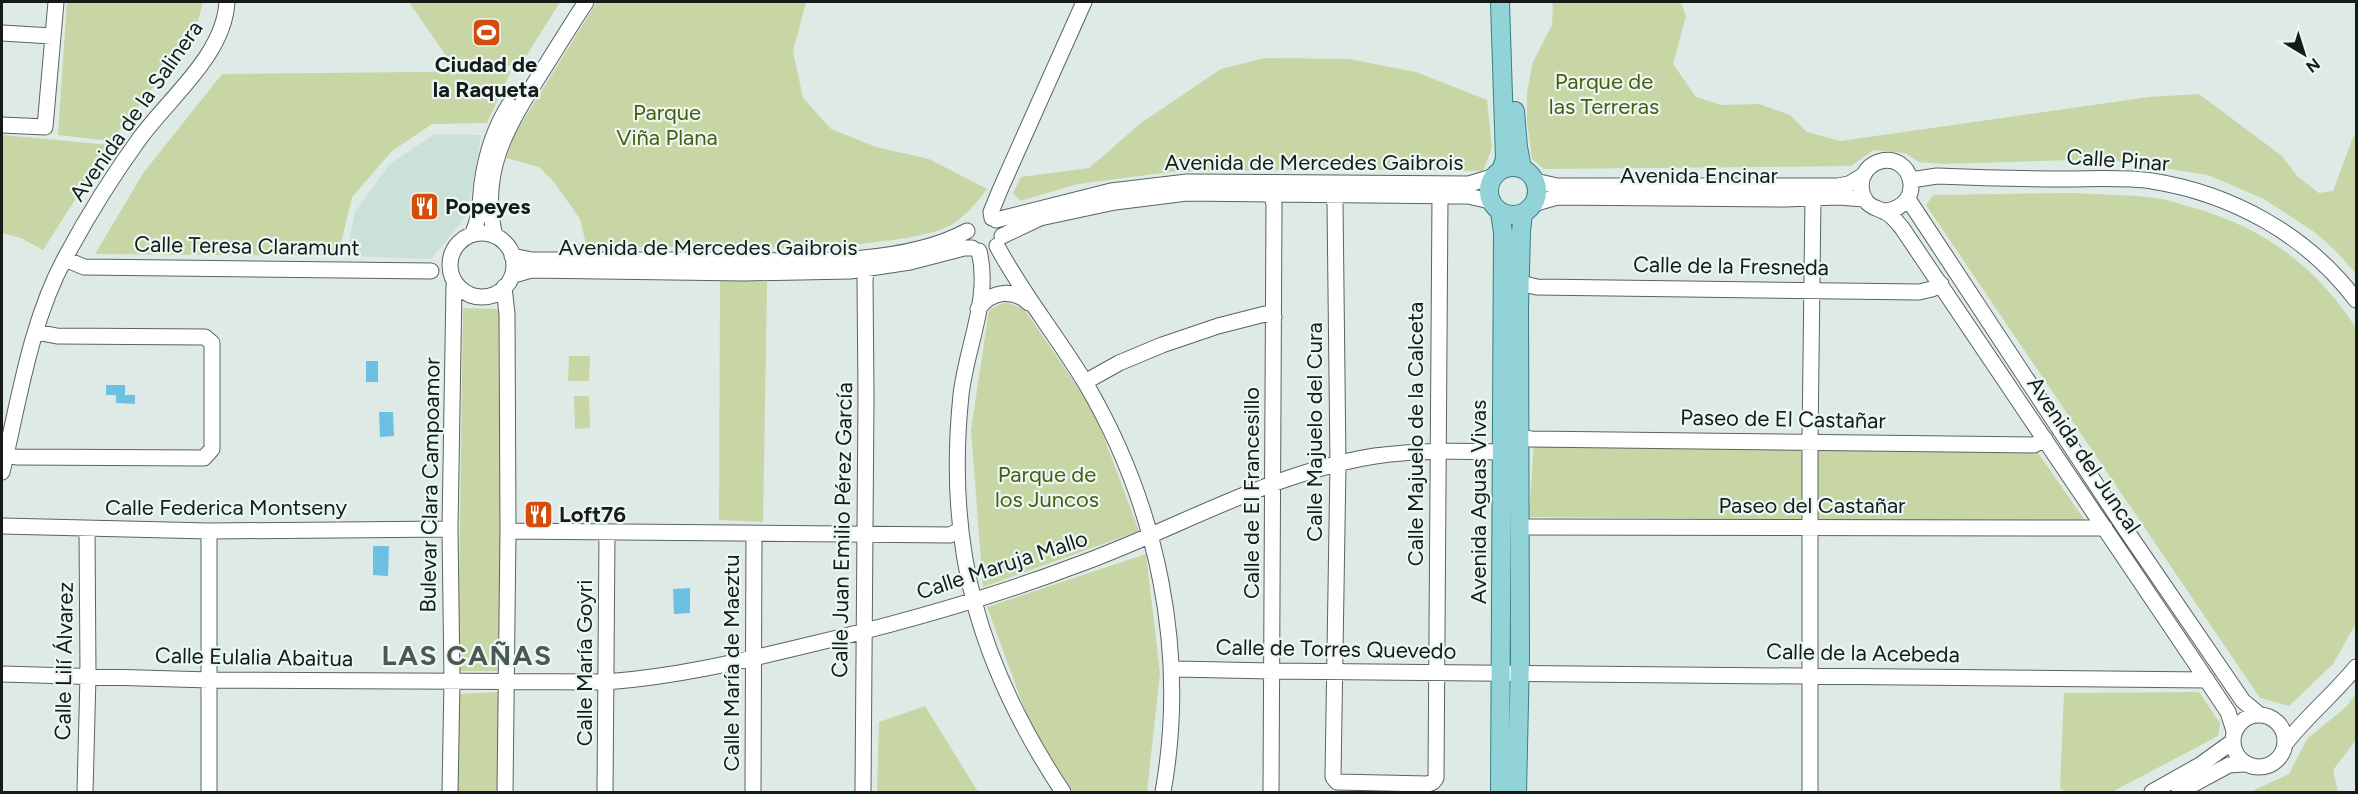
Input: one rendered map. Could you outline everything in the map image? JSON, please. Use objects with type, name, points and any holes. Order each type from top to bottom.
[{"type":"main road","points":[[1500,2],[1509,92],[1518,147],[1537,189],[1528,209],[1508,215],[1495,206],[1489,185],[1505,159],[1509,92],[1511,2]]},
{"type":"main road","points":[[1496,173],[1515,166],[1529,175]]},
{"type":"main road","name":"Avenida Aguas Vivas","points":[[1495,206],[1503,232],[1502,452],[1517,792]]},
{"type":"main road","name":"Avenida Aguas Vivas","points":[[1500,792],[1511,674],[1520,527],[1520,283],[1528,209]]},
{"type":"street","points":[[2,125],[45,128],[56,2]]},
{"type":"street","points":[[473,233],[478,221],[487,156],[496,126],[574,2]]},
{"type":"street","points":[[495,236],[479,232],[473,233],[453,250],[450,260],[453,283],[467,294],[481,297],[497,293],[514,275],[512,256],[495,236],[490,208],[497,157],[508,127],[586,2]]},
{"type":"street","points":[[990,218],[998,195],[1084,2]]},
{"type":"street","name":"Avenida de la Salinera","points":[[2,472],[36,332],[50,290],[65,259],[139,139],[216,43],[229,5]]},
{"type":"street","points":[[2,33],[52,36]]},
{"type":"street","points":[[1889,161],[1903,167],[1911,180],[1911,193],[1908,199],[1902,206],[1885,211],[1877,210],[1864,199],[1861,191],[1864,175],[1874,164],[1889,161]]},
{"type":"street","name":"Avenida de Mercedes Gaibrois","points":[[990,218],[1111,191],[1187,182],[1469,184],[1496,173]]},
{"type":"street","name":"Avenida Encinar","points":[[1529,175],[1557,186],[1826,186],[1849,183],[1864,175]]},
{"type":"street","name":"Calle Pinar","points":[[1911,180],[1937,176],[2109,179],[2151,181],[2188,189],[2223,199],[2256,214],[2289,235],[2342,280],[2356,300]]},
{"type":"street","name":"Avenida de Mercedes Gaibrois","points":[[1000,241],[1040,218],[1115,202],[1187,194],[1468,196],[1495,206]]},
{"type":"street","name":"Calle de El Francesillo","points":[[1271,194],[1274,204],[1271,792]]},
{"type":"street","name":"Calle Majuelo del Cura","points":[[1331,194],[1335,203],[1338,464],[1334,672]]},
{"type":"street","name":"Calle Majuelo de la Calceta","points":[[1334,672],[1335,780],[1428,784],[1436,778],[1440,196]]},
{"type":"street","name":"Avenida Encinar","points":[[1528,209],[1557,197],[1864,199]]},
{"type":"street","points":[[1810,792],[1811,290],[1814,197]]},
{"type":"street","name":"Avenida del Juncal","points":[[1908,199],[2118,518],[2242,701],[2260,715]]},
{"type":"street","name":"Avenida del Juncal","points":[[1885,211],[1902,228],[1941,284],[2207,680],[2228,712],[2233,737]]},
{"type":"street","points":[[990,218],[970,224],[966,231],[968,243],[975,249],[987,252],[1000,241]]},
{"type":"street","points":[[990,218],[1001,227],[1000,241],[1036,309],[1085,382],[1114,436],[1135,486],[1151,536],[1162,580],[1171,666],[1171,723],[1163,792]]},
{"type":"street","name":"Avenida de Mercedes Gaibrois","points":[[512,256],[532,260],[849,260],[908,250],[951,239],[966,231]]},
{"type":"street","name":"Avenida de Mercedes Gaibrois","points":[[514,275],[531,270],[744,273],[867,269],[910,262],[964,248],[975,249]]},
{"type":"street","points":[[975,249],[982,272],[978,309],[963,382],[959,416],[957,470],[960,530],[974,601],[984,638],[1000,680],[1018,720],[1063,792]]},
{"type":"street","name":"Calle Teresa Claramunt","points":[[65,259],[84,267],[431,271],[453,283]]},
{"type":"street","points":[[431,271],[450,260]]},
{"type":"street","name":"Calle Juan Emilio Pérez García","points":[[863,792],[865,279],[867,269]]},
{"type":"street","name":"Bulevar Clara Campoamor","points":[[450,792],[453,283]]},
{"type":"street","name":"Calle de la Fresneda","points":[[1520,283],[1537,287],[1919,292],[1941,284]]},
{"type":"street","points":[[504,287],[507,314],[508,531],[505,792]]},
{"type":"street","points":[[978,309],[986,299],[1007,292],[1022,296],[1036,309]]},
{"type":"street","points":[[1085,382],[1119,363],[1194,333],[1265,314],[1274,317]]},
{"type":"street","points":[[6,454],[16,457],[204,458],[212,449],[212,343],[205,337],[57,336],[36,332]]},
{"type":"street","name":"Paseo de El Castañar","points":[[1520,437],[1531,439],[2034,445],[2045,439]]},
{"type":"street","name":"Calle Maruja Mallo","points":[[506,682],[606,682],[665,676],[754,658],[863,632],[974,601],[1081,564],[1274,483],[1338,464],[1403,453],[1502,452]]},
{"type":"street","name":"Calle Federica Montseny","points":[[2,526],[209,531],[450,529]]},
{"type":"street","name":"Paseo del Castañar","points":[[1520,527],[2105,528]]},
{"type":"street","name":"Calle Lilí Álvarez","points":[[85,792],[88,676],[87,529]]},
{"type":"street","points":[[508,531],[950,535],[960,530]]},
{"type":"street","points":[[209,531],[209,792]]},
{"type":"street","name":"Calle María Goyri","points":[[605,792],[607,533]]},
{"type":"street","name":"Calle María de Maeztu","points":[[753,792],[754,534]]},
{"type":"street","name":"Calle de Torres Quevedo","points":[[1171,666],[1176,669],[1511,674]]},
{"type":"street","points":[[2285,744],[2307,718],[2334,694],[2356,667]]},
{"type":"street","name":"Calle Eulalia Abaitua","points":[[2,674],[210,680],[506,682]]},
{"type":"street","name":"Calle de la Acebeda","points":[[1511,674],[2207,680]]},
{"type":"street","points":[[2152,792],[2200,765],[2233,737],[2245,719],[2260,715],[2271,718],[2283,730],[2285,744],[2283,752],[2273,763],[2259,768],[2244,764],[2229,765],[2179,792]]},
{"type":"street","points":[[2279,724],[2289,724],[2307,718]]},
{"type":"street","points":[[2233,737],[2236,754],[2244,764]]},
{"type":"shaded area","points":[[435,134],[481,135],[467,215],[431,259],[346,256],[355,212],[390,164]]},
{"type":"green space","points":[[67,2],[203,2],[194,36],[111,141],[58,135]]},
{"type":"green space","name":"Ciudad de la Raqueta","points":[[409,2],[560,2],[520,66],[451,63]]},
{"type":"green space","name":"Parque Viña Plana","points":[[597,2],[806,2],[793,51],[803,98],[831,129],[876,147],[929,159],[987,189],[959,220],[947,227],[922,235],[893,240],[804,248],[587,248],[580,219],[554,182],[539,167],[506,158],[516,132]]},
{"type":"green space","name":"Parque de las Terreras","points":[[1553,2],[1681,2],[1686,16],[1673,64],[1696,97],[1721,105],[1759,104],[1790,115],[1807,132],[1840,141],[2149,97],[2199,94],[2282,156],[2298,177],[2319,193],[2333,191],[2356,134],[2356,274],[2335,250],[2313,231],[2264,199],[2208,175],[2104,159],[1942,164],[1919,162],[1905,153],[1874,150],[1851,166],[1544,169],[1532,159],[1527,121],[1527,92],[1533,62],[1552,25]]},
{"type":"green space","points":[[1265,58],[1349,59],[1416,72],[1487,100],[1492,148],[1483,171],[1314,169],[1170,172],[1078,184],[1020,201],[1013,193],[1021,177],[1089,168],[1141,123],[1221,69]]},
{"type":"green space","points":[[511,71],[487,123],[432,124],[392,151],[352,197],[338,256],[95,254],[144,172],[222,74]]},
{"type":"green space","points":[[2,135],[110,145],[43,250],[21,238],[2,233]]},
{"type":"green space","points":[[2074,193],[2150,197],[2191,207],[2242,226],[2286,252],[2305,268],[2323,285],[2356,328],[2356,623],[2333,664],[2289,706],[2260,698],[1926,205],[1933,195]]},
{"type":"green space","points":[[720,280],[767,282],[763,522],[719,520]]},
{"type":"green space","name":"Parque de los Juncos","points":[[1006,302],[1024,309],[1094,411],[1139,531],[983,587],[971,430],[989,310]]},
{"type":"green space","points":[[463,308],[501,309],[500,671],[458,671]]},
{"type":"green space","points":[[569,356],[590,356],[589,381],[568,381]]},
{"type":"green space","points":[[574,396],[589,396],[590,428],[575,429]]},
{"type":"green space","points":[[1534,443],[2036,450],[2086,522],[1529,517]]},
{"type":"green space","name":"Parque de los Juncos","points":[[1146,554],[1160,673],[1147,792],[1073,792],[1030,724],[987,607]]},
{"type":"green space","points":[[500,692],[498,792],[456,792],[457,694]]},
{"type":"green space","points":[[2199,692],[2220,723],[2218,736],[2112,792],[2067,792],[2060,788],[2064,693]]},
{"type":"green space","points":[[2356,693],[2356,740],[2333,770],[2338,792],[2250,792],[2289,774],[2307,739],[2347,706]]},
{"type":"green space","points":[[925,706],[978,792],[877,792],[879,722]]},
{"type":"water","points":[[366,361],[378,361],[378,382],[366,382]]},
{"type":"water","points":[[106,385],[125,385],[125,395],[135,395],[135,404],[116,403],[116,395],[106,395]]},
{"type":"water","points":[[379,412],[393,412],[394,436],[380,437]]},
{"type":"water","points":[[373,546],[389,546],[388,576],[373,575]]},
{"type":"water","points":[[690,588],[690,613],[674,614],[673,589]]},
{"type":"place","name":"Ciudad de la Raqueta","points":[[486,32]]},
{"type":"place","name":"Popeyes","points":[[424,206]]},
{"type":"place","name":"Loft76","points":[[538,514]]},
{"type":"district","name":"LAS CAÑAS","points":[[467,655]]}]
